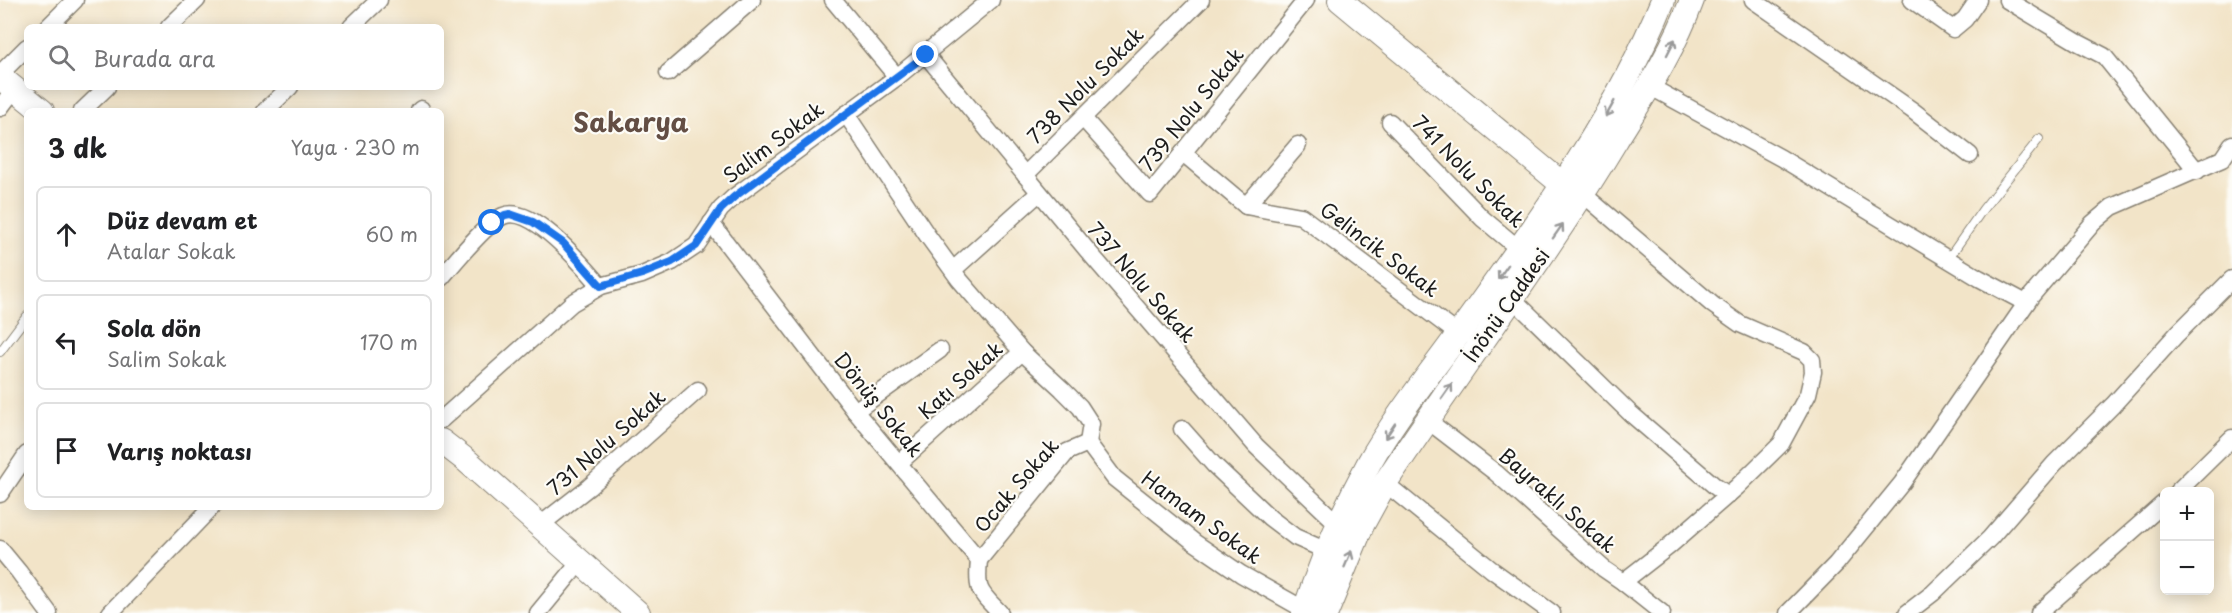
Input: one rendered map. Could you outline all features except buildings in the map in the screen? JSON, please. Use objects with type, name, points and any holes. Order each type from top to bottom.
[{"type":"main road","points":[[1340,0],[1573,189]]},
{"type":"main road","name":"İnönü Caddesi","points":[[1312,612],[1385,483],[1512,297],[1573,189],[1605,118],[1637,61],[1663,0]]},
{"type":"main road","name":"İnönü Caddesi","points":[[1312,612],[1326,551],[1381,444],[1519,249],[1573,189],[1649,86],[1671,48],[1692,0]]},
{"type":"main road","points":[[5,79],[39,108]]},
{"type":"main road","points":[[444,444],[638,613]]},
{"type":"street","points":[[51,24],[75,0]]},
{"type":"street","points":[[172,24],[197,0]]},
{"type":"street","points":[[354,24],[379,0]]},
{"type":"street","points":[[668,73],[752,0]]},
{"type":"street","points":[[833,0],[897,77]]},
{"type":"street","name":"Salim Sokak","points":[[444,417],[572,303],[601,286],[672,262],[696,246],[721,209],[734,197],[926,55],[992,0]]},
{"type":"street","name":"738 Nolu Sokak","points":[[1025,175],[1201,0]]},
{"type":"street","name":"739 Nolu Sokak","points":[[1083,118],[1150,194],[1306,0]]},
{"type":"street","points":[[1753,0],[1912,110],[1970,155]]},
{"type":"street","points":[[1912,0],[1953,29],[1965,19],[1978,0]]},
{"type":"street","points":[[2007,0],[2104,56],[2197,171]]},
{"type":"street","points":[[0,108],[5,79],[24,51]]},
{"type":"street","name":"737 Nolu Sokak","points":[[926,55],[1039,193],[1256,446],[1338,525]]},
{"type":"street","points":[[1649,86],[1781,158],[1948,259],[2026,303]]},
{"type":"street","points":[[85,108],[104,90]]},
{"type":"street","points":[[268,108],[287,90]]},
{"type":"street","points":[[846,114],[953,270],[1022,352],[1080,407],[1091,423],[1088,443]]},
{"type":"street","name":"741 Nolu Sokak","points":[[1390,122],[1482,218],[1519,249]]},
{"type":"street","points":[[1788,613],[1836,564],[1902,483],[2026,303],[2093,223],[2112,207],[2222,159],[2232,144]]},
{"type":"street","points":[[1246,206],[1298,146]]},
{"type":"street","name":"Gelincik Sokak","points":[[1183,153],[1246,206],[1301,216],[1458,334]]},
{"type":"street","points":[[1573,189],[1713,305],[1740,324],[1804,352],[1812,360],[1813,372],[1808,394],[1781,444],[1728,495],[1623,582]]},
{"type":"street","points":[[953,270],[1039,193]]},
{"type":"street","points":[[444,275],[492,223],[510,214],[533,222],[563,243],[601,286]]},
{"type":"street","name":"Dönüş Sokak","points":[[711,223],[855,411],[979,560]]},
{"type":"street","points":[[1907,613],[1933,593],[1990,538],[2055,464],[2232,279]]},
{"type":"street","points":[[1512,297],[1630,412],[1728,495]]},
{"type":"street","points":[[855,411],[940,350]]},
{"type":"street","name":"Katı Sokak","points":[[899,463],[1022,352]]},
{"type":"street","name":"731 Nolu Sokak","points":[[539,526],[589,487],[699,390]]},
{"type":"street","name":"Bayraklı Sokak","points":[[1426,420],[1496,473],[1604,569],[1623,582],[1651,610]]},
{"type":"street","points":[[1182,429],[1214,465],[1270,518],[1295,537],[1326,551]]},
{"type":"street","points":[[2182,487],[2232,438]]},
{"type":"street","name":"Ocak Sokak","points":[[979,560],[1067,452],[1088,443]]},
{"type":"street","name":"Hamam Sokak","points":[[1088,443],[1114,478],[1194,542],[1241,574],[1312,612]]},
{"type":"street","points":[[0,494],[24,458]]},
{"type":"street","points":[[1385,483],[1492,570],[1552,613]]},
{"type":"street","points":[[2039,613],[2160,507]]},
{"type":"street","points":[[110,613],[209,510]]},
{"type":"street","points":[[0,549],[49,613]]},
{"type":"street","points":[[979,560],[977,585],[1000,613]]},
{"type":"street","points":[[538,613],[580,562]]},
{"type":"lane","points":[[1948,259],[1983,209],[2039,139]]},
{"type":"lane","points":[[0,352],[24,320]]},
{"type":"district","name":"Sakarya","points":[[631,121]]},
{"type":"route","points":[[492,223],[510,214],[533,222],[563,243],[601,286],[642,274],[672,262],[696,246],[721,209],[734,197],[926,55]]}]
